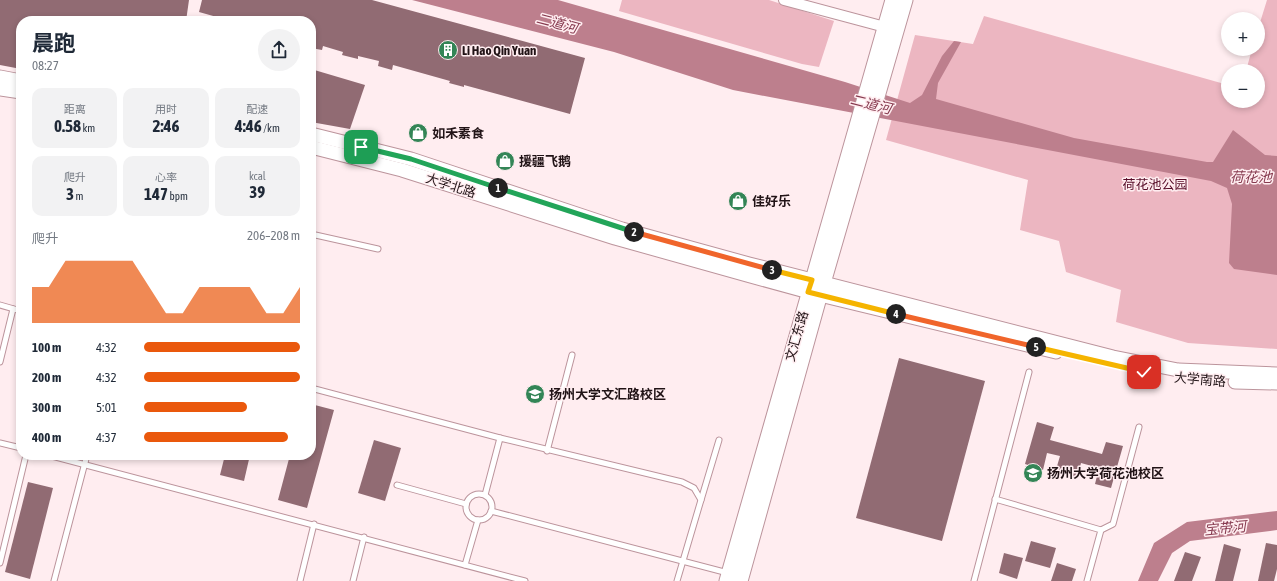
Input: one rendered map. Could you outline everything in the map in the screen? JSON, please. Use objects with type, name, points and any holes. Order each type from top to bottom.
[{"type":"main road","name":"文汇东路","points":[[734,578],[863,127],[874,85],[885,27],[893,0]]},
{"type":"main road","name":"文汇东路","points":[[874,85],[905,0]]},
{"type":"street","points":[[784,0],[885,27]]},
{"type":"street","points":[[0,77],[16,80]]},
{"type":"street","points":[[0,89],[16,91]]},
{"type":"street","name":"大学北路","points":[[316,135],[411,159],[622,228],[816,288]]},
{"type":"street","name":"大学北路","points":[[316,148],[402,170],[615,238],[816,288]]},
{"type":"street","name":"大学南路","points":[[816,288],[1170,369],[1277,374]]},
{"type":"street","name":"大学南路","points":[[816,288],[1114,365],[1175,378],[1277,384]]},
{"type":"lane","points":[[316,235],[378,249]]},
{"type":"lane","points":[[0,305],[16,310]]},
{"type":"lane","points":[[0,362],[13,309]]},
{"type":"lane","points":[[547,450],[572,355]]},
{"type":"lane","points":[[974,581],[1029,372]]},
{"type":"lane","points":[[316,389],[547,450],[682,482],[694,488],[701,500]]},
{"type":"lane","points":[[995,499],[1101,530],[1112,524],[1139,427]]},
{"type":"lane","points":[[485,495],[500,438]]},
{"type":"lane","points":[[677,581],[719,440]]},
{"type":"lane","points":[[0,443],[16,447]]},
{"type":"lane","points":[[0,563],[25,460]]},
{"type":"lane","points":[[68,460],[364,537],[525,581]]},
{"type":"lane","points":[[54,581],[85,460]]},
{"type":"lane","points":[[397,485],[466,504]]},
{"type":"lane","points":[[475,495],[485,495],[490,501],[491,511],[486,517],[478,520],[470,516],[466,508],[466,504],[468,500],[475,495]]},
{"type":"lane","points":[[491,511],[683,561],[734,578]]},
{"type":"lane","points":[[466,565],[478,520]]},
{"type":"lane","points":[[300,581],[314,524]]},
{"type":"lane","points":[[1087,581],[1101,530]]},
{"type":"lane","points":[[353,581],[364,537]]},
{"type":"green space","points":[[622,0],[769,0],[834,21],[819,67],[802,64],[619,11]]},
{"type":"green space","name":"荷花池公园","points":[[1267,0],[1277,0],[1277,349],[1188,343],[1116,322],[1121,290],[1066,272],[1059,241],[1020,230],[1028,180],[886,140],[915,35],[973,44],[984,16],[1221,83],[1221,108],[1265,108],[1265,64],[1248,64],[1250,56],[1265,56],[1265,12],[1263,12]]},
{"type":"water","points":[[412,0],[558,0],[845,82],[910,103],[922,95],[942,56],[954,41],[961,42],[938,83],[936,99],[1074,138],[1207,162],[1213,162],[1233,130],[1265,155],[1277,156],[1277,275],[1234,269],[1229,263],[1232,204],[1227,188],[1211,181],[733,90],[614,52]]},
{"type":"water","name":"宝带河","points":[[1277,511],[1277,530],[1190,541],[1172,553],[1158,581],[1138,581],[1154,543],[1187,522]]},
{"type":"building","points":[[0,0],[189,0],[187,16],[16,16],[16,68],[0,65]]},
{"type":"building","name":"Li Hao Qin Yuan","points":[[202,0],[372,0],[585,58],[570,114],[464,85],[464,87],[449,83],[450,81],[393,65],[392,70],[378,66],[379,61],[358,56],[358,59],[342,55],[343,52],[323,46],[322,50],[316,49],[316,16],[213,16],[199,12]]},
{"type":"building","points":[[316,70],[365,85],[350,129],[316,123]]},
{"type":"building","points":[[899,358],[985,381],[942,541],[856,518]]},
{"type":"building","points":[[316,405],[334,410],[307,508],[278,500],[289,460],[316,460]]},
{"type":"building","points":[[1037,422],[1054,427],[1050,440],[1102,454],[1106,442],[1123,446],[1111,488],[1095,484],[1099,468],[1081,463],[1077,479],[1055,473],[1060,456],[1047,453],[1043,470],[1025,464]]},
{"type":"building","points":[[374,440],[401,448],[385,501],[358,493]]},
{"type":"building","points":[[224,460],[249,460],[244,481],[220,475]]},
{"type":"building","points":[[28,482],[53,488],[30,579],[5,572]]},
{"type":"building","points":[[1031,541],[1056,548],[1050,568],[1025,561]]},
{"type":"building","points":[[1266,543],[1277,545],[1277,569],[1274,581],[1258,581]]},
{"type":"building","points":[[1224,544],[1241,549],[1233,581],[1215,581]]},
{"type":"building","points":[[1185,552],[1201,557],[1192,581],[1174,581]]},
{"type":"building","points":[[1004,553],[1023,558],[1017,579],[999,573]]},
{"type":"building","points":[[1057,563],[1076,569],[1072,581],[1051,581]]},
{"type":"place","name":"Li Hao Qin Yuan","points":[[448,50]]},
{"type":"place","name":"如禾素食","points":[[418,133]]},
{"type":"place","name":"援疆飞鹅","points":[[505,161]]},
{"type":"place","name":"佳好乐","points":[[738,201]]},
{"type":"place","name":"扬州大学文汇路校区","points":[[535,394]]},
{"type":"place","name":"扬州大学荷花池校区","points":[[1033,473]]},
{"type":"route","points":[[361,147],[411,159],[622,228],[748,264],[812,280],[808,292],[1144,372]]},
{"type":"water label","name":"二道河","points":[[557,23]]},
{"type":"water label","name":"二道河","points":[[871,104]]},
{"type":"water label","name":"荷花池","points":[[1251,177]]}]
